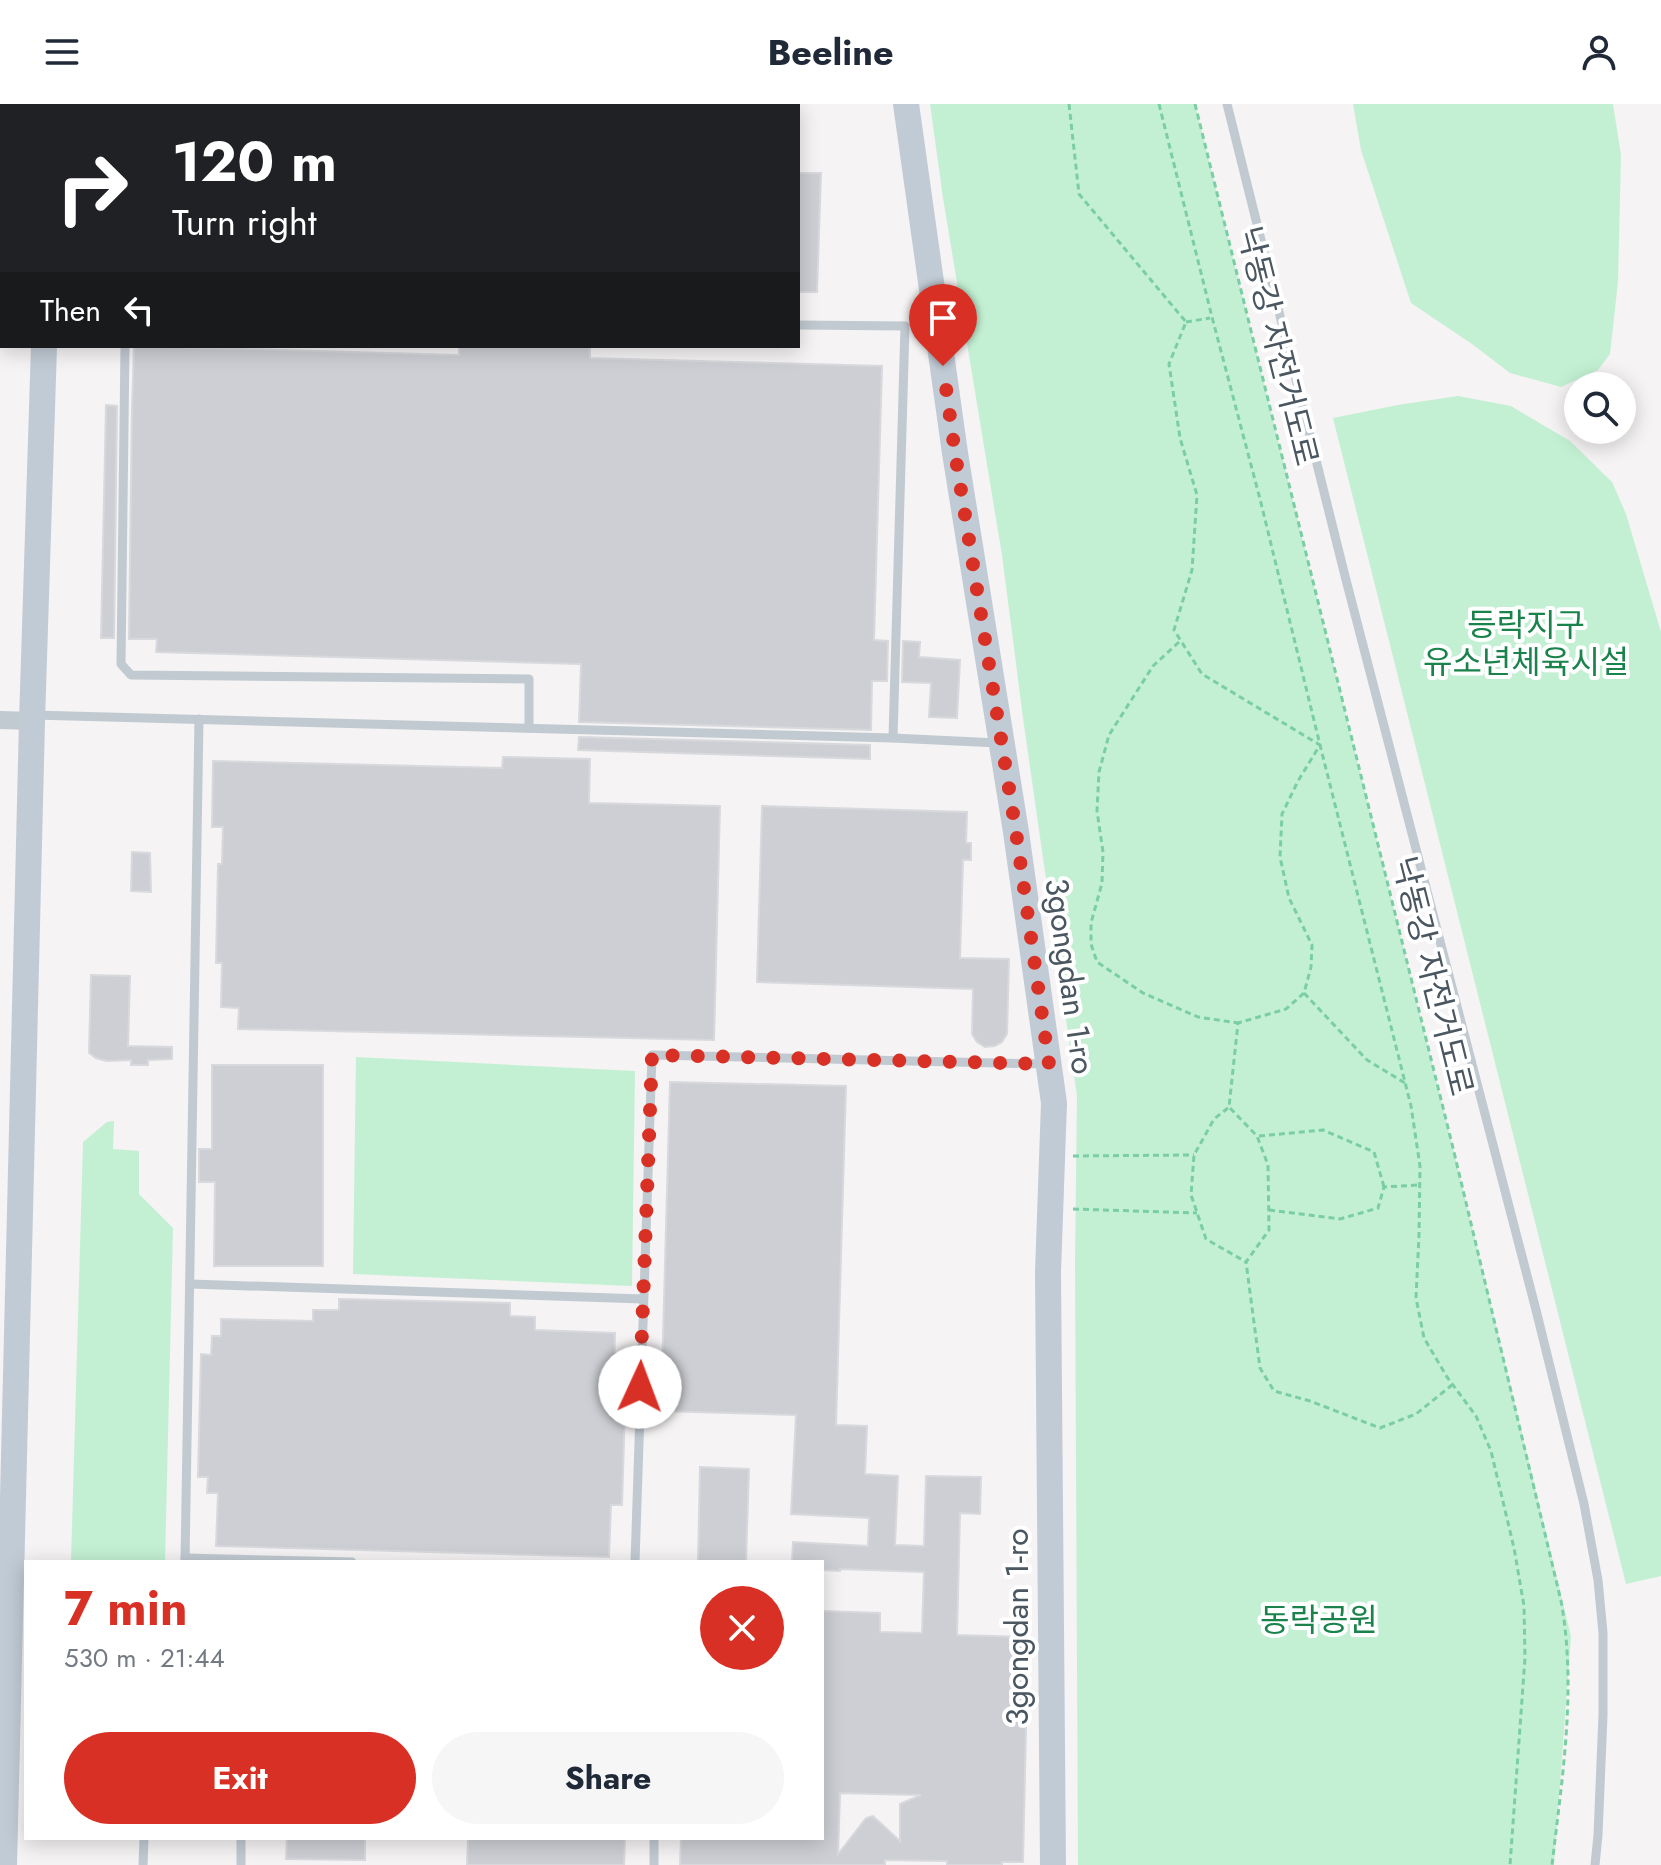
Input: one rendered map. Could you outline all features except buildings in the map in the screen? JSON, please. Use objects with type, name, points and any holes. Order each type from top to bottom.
[{"type":"street","name":"3gongdan 1-ro","points":[[906,104],[955,453],[1054,1103],[1048,1272],[1053,1865]]},
{"type":"street","points":[[4,1865],[3,1821],[11,1771],[32,718],[44,348]]},
{"type":"street","points":[[0,720],[32,718]]},
{"type":"lane","points":[[1227,104],[1584,1504],[1598,1580],[1603,1633],[1603,1715],[1595,1865]]},
{"type":"lane","points":[[800,325],[905,326],[893,738]]},
{"type":"lane","points":[[125,348],[121,664],[131,675],[529,679],[529,728]]},
{"type":"lane","points":[[32,718],[199,719],[1001,743]]},
{"type":"lane","points":[[185,1560],[199,719]]},
{"type":"lane","points":[[635,1560],[652,1055],[1049,1064]]},
{"type":"lane","points":[[190,1284],[643,1299]]},
{"type":"lane","points":[[143,1865],[144,1840]]},
{"type":"lane","points":[[241,1840],[241,1865]]},
{"type":"lane","points":[[654,1840],[654,1865]]},
{"type":"path","points":[[1069,104],[1079,194],[1186,322]]},
{"type":"path","points":[[1159,104],[1411,1106],[1420,1166],[1416,1298],[1424,1338],[1452,1385],[1476,1416],[1491,1451],[1514,1548],[1524,1606],[1525,1658],[1510,1865]]},
{"type":"path","name":"낙동강 자전거도로","points":[[1195,104],[1438,1086],[1561,1601],[1567,1631],[1568,1690],[1552,1865]]},
{"type":"path","points":[[1186,322],[1212,317]]},
{"type":"path","points":[[1186,322],[1169,364],[1180,438],[1197,495],[1192,570],[1174,630],[1202,674],[1320,745]]},
{"type":"path","points":[[1181,641],[1153,666],[1109,735],[1099,772],[1097,811],[1103,852],[1102,883],[1091,923],[1091,944],[1097,962],[1143,993],[1198,1017],[1238,1023],[1286,1009],[1304,993],[1311,967],[1312,945],[1289,898],[1280,857],[1282,814],[1320,745]]},
{"type":"path","points":[[1304,993],[1367,1060],[1406,1084]]},
{"type":"path","points":[[1238,1023],[1229,1107],[1214,1119],[1194,1155],[1191,1195],[1206,1239],[1246,1262]]},
{"type":"path","points":[[1229,1107],[1257,1136],[1268,1165],[1269,1230],[1246,1262],[1260,1368],[1274,1391],[1310,1401],[1380,1428],[1416,1414],[1452,1385]]},
{"type":"path","points":[[1257,1136],[1323,1130],[1374,1152],[1384,1187],[1378,1208],[1340,1219],[1269,1210]]},
{"type":"path","points":[[1053,1156],[1194,1155]]},
{"type":"path","points":[[1384,1187],[1420,1185]]},
{"type":"path","points":[[1051,1208],[1197,1213]]},
{"type":"green space","name":"동락공원","points":[[930,104],[1195,104],[1571,1636],[1554,1865],[1078,1865],[1077,1096],[1002,555]]},
{"type":"green space","points":[[1353,104],[1613,104],[1621,155],[1618,282],[1610,354],[1598,370],[1564,372],[1564,386],[1561,387],[1510,373],[1411,303],[1361,150]]},
{"type":"green space","name":"등락지구 유소년체육시설","points":[[1458,396],[1511,406],[1564,437],[1564,444],[1573,444],[1612,482],[1626,514],[1661,632],[1661,1576],[1626,1584],[1333,418]]},
{"type":"green space","points":[[356,1057],[635,1071],[632,1286],[353,1274]]},
{"type":"green space","points":[[114,1121],[113,1149],[139,1151],[139,1194],[173,1228],[165,1560],[71,1560],[83,1142],[107,1122]]},
{"type":"route","points":[[640,1387],[652,1055],[1049,1064],[943,366]]}]
